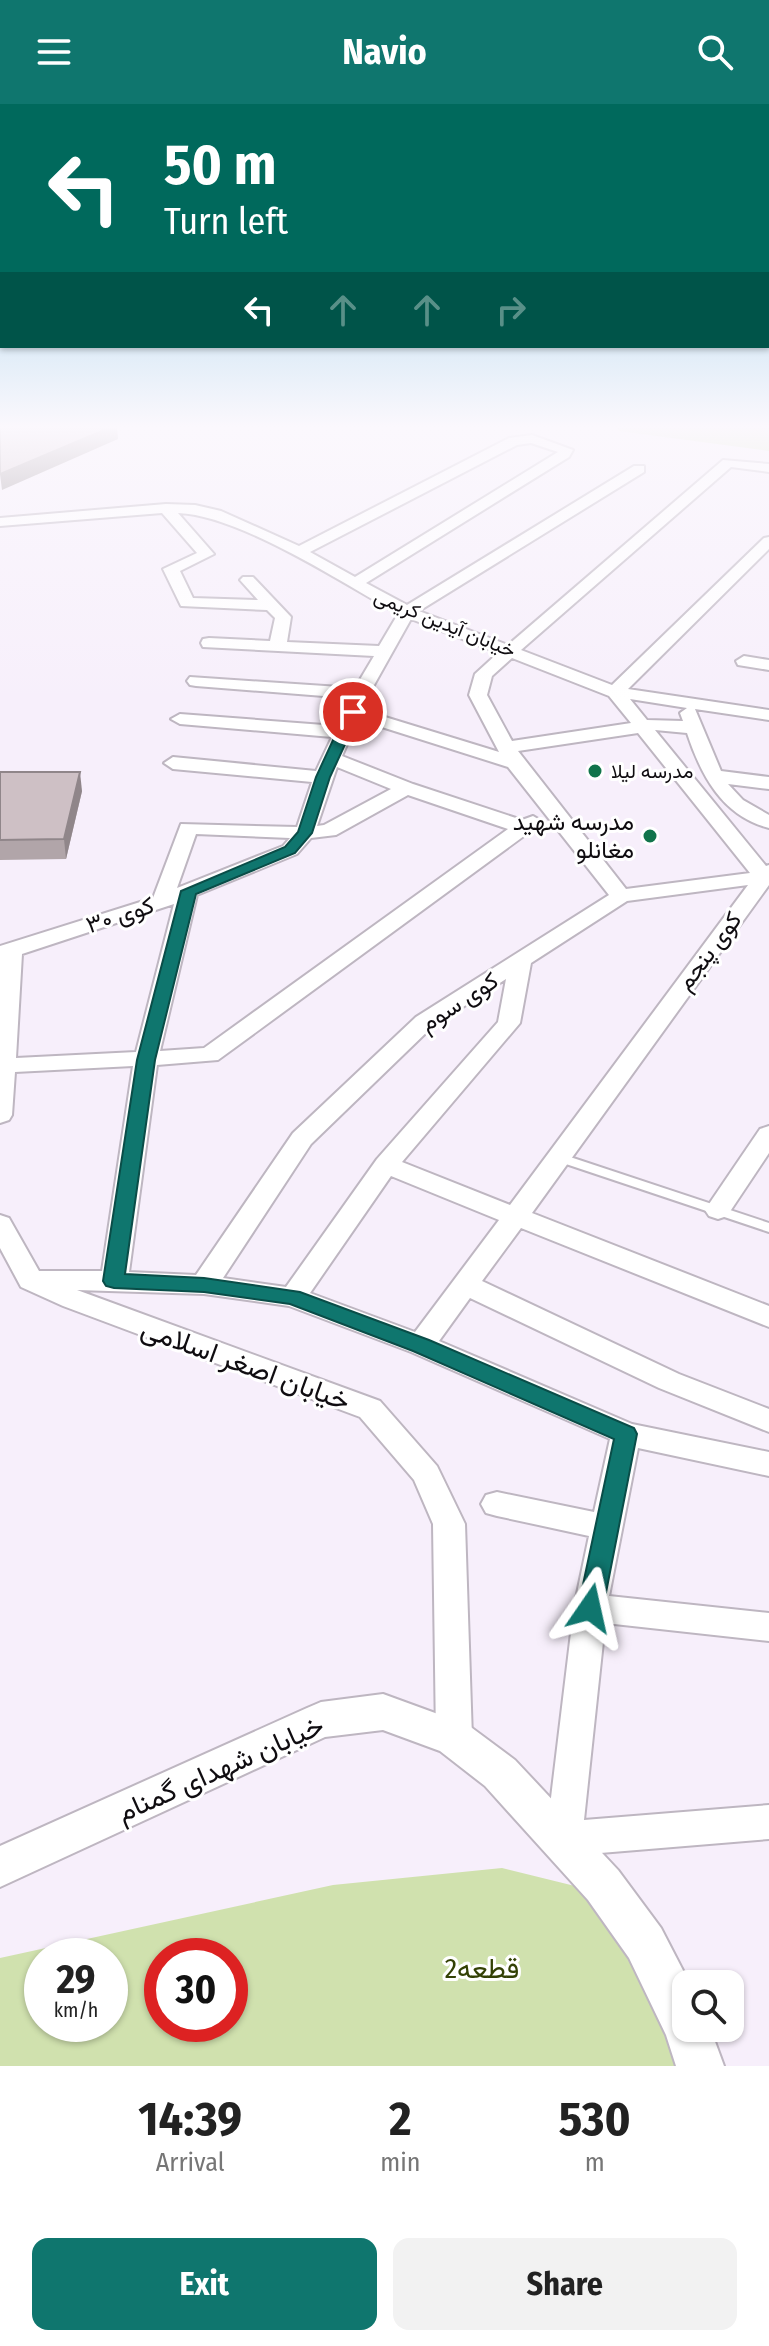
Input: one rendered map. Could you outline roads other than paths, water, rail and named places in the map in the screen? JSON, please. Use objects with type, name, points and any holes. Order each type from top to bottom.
[{"type":"street","name":"خیابان آیدین کریمی","points":[[0,522],[29,520]]},
{"type":"street","points":[[176,520],[206,554],[171,569],[187,603],[273,605]]},
{"type":"street","name":"خیابان آیدین کریمی","points":[[228,520],[299,552],[407,612],[615,692]]},
{"type":"street","points":[[299,552],[362,520]]},
{"type":"street","points":[[354,584],[456,520]]},
{"type":"street","points":[[305,833],[328,768],[360,694],[407,612],[557,520]]},
{"type":"street","points":[[621,896],[552,813],[510,755],[478,695],[484,674],[662,520]]},
{"type":"street","points":[[615,692],[769,541]]},
{"type":"street","points":[[248,580],[283,617],[278,644]]},
{"type":"street","points":[[209,643],[384,651]]},
{"type":"street","points":[[744,661],[769,665]]},
{"type":"street","points":[[196,681],[360,694]]},
{"type":"street","points":[[615,692],[769,715]]},
{"type":"street","points":[[615,692],[740,847],[767,874]]},
{"type":"street","points":[[685,703],[713,776],[727,798],[769,822]]},
{"type":"street","points":[[372,718],[510,755],[668,723],[694,728]]},
{"type":"street","points":[[180,719],[343,732]]},
{"type":"street","points":[[173,763],[328,768],[406,788],[523,827]]},
{"type":"street","points":[[713,776],[769,783]]},
{"type":"street","points":[[162,902],[188,828],[305,833],[329,831],[406,788]]},
{"type":"street","points":[[3,1066],[210,1055],[523,827],[552,813]]},
{"type":"street","name":"کوی ۳۰","points":[[6,952],[162,902],[290,850],[305,833]]},
{"type":"street","points":[[740,847],[749,852],[769,853]]},
{"type":"street","name":"کوی سوم","points":[[204,1285],[302,1139],[424,1022],[621,896],[767,874]]},
{"type":"street","name":"کوی پنجم","points":[[421,1345],[767,874]]},
{"type":"street","points":[[114,1281],[146,1060],[188,891]]},
{"type":"street","points":[[0,1115],[6,952]]},
{"type":"street","points":[[293,1297],[386,1165],[509,1023],[520,962]]},
{"type":"street","points":[[718,1210],[769,1134]]},
{"type":"street","points":[[386,1165],[769,1317]]},
{"type":"street","points":[[0,1224],[31,1280],[204,1285],[293,1297],[421,1345],[626,1434],[769,1464]]},
{"type":"street","name":"خیابان اصغر اسلامی","points":[[31,1280],[73,1299],[370,1409],[426,1474],[449,1524],[454,1738]]},
{"type":"street","points":[[467,1285],[669,1381],[769,1421]]},
{"type":"street","points":[[626,1434],[590,1608],[564,1839],[769,1822]]},
{"type":"street","points":[[497,1504],[607,1527]]},
{"type":"street","points":[[590,1608],[769,1627]]},
{"type":"street","name":"خیابان شهدای گمنام","points":[[0,1867],[321,1720],[383,1712],[454,1738],[500,1773],[564,1839],[603,1885],[645,1943],[672,1998]]},
{"type":"street","name":"خیابان شهدای گمنام","points":[[691,2042],[700,2066]]},
{"type":"lane","points":[[558,1157],[769,1228]]},
{"type":"place","name":"مدرسه لیلا","points":[[595,771]]},
{"type":"place","name":"مدرسه شهید مغانلو","points":[[650,836]]},
{"type":"park label","name":"قطعه2","points":[[482,1968]]}]
